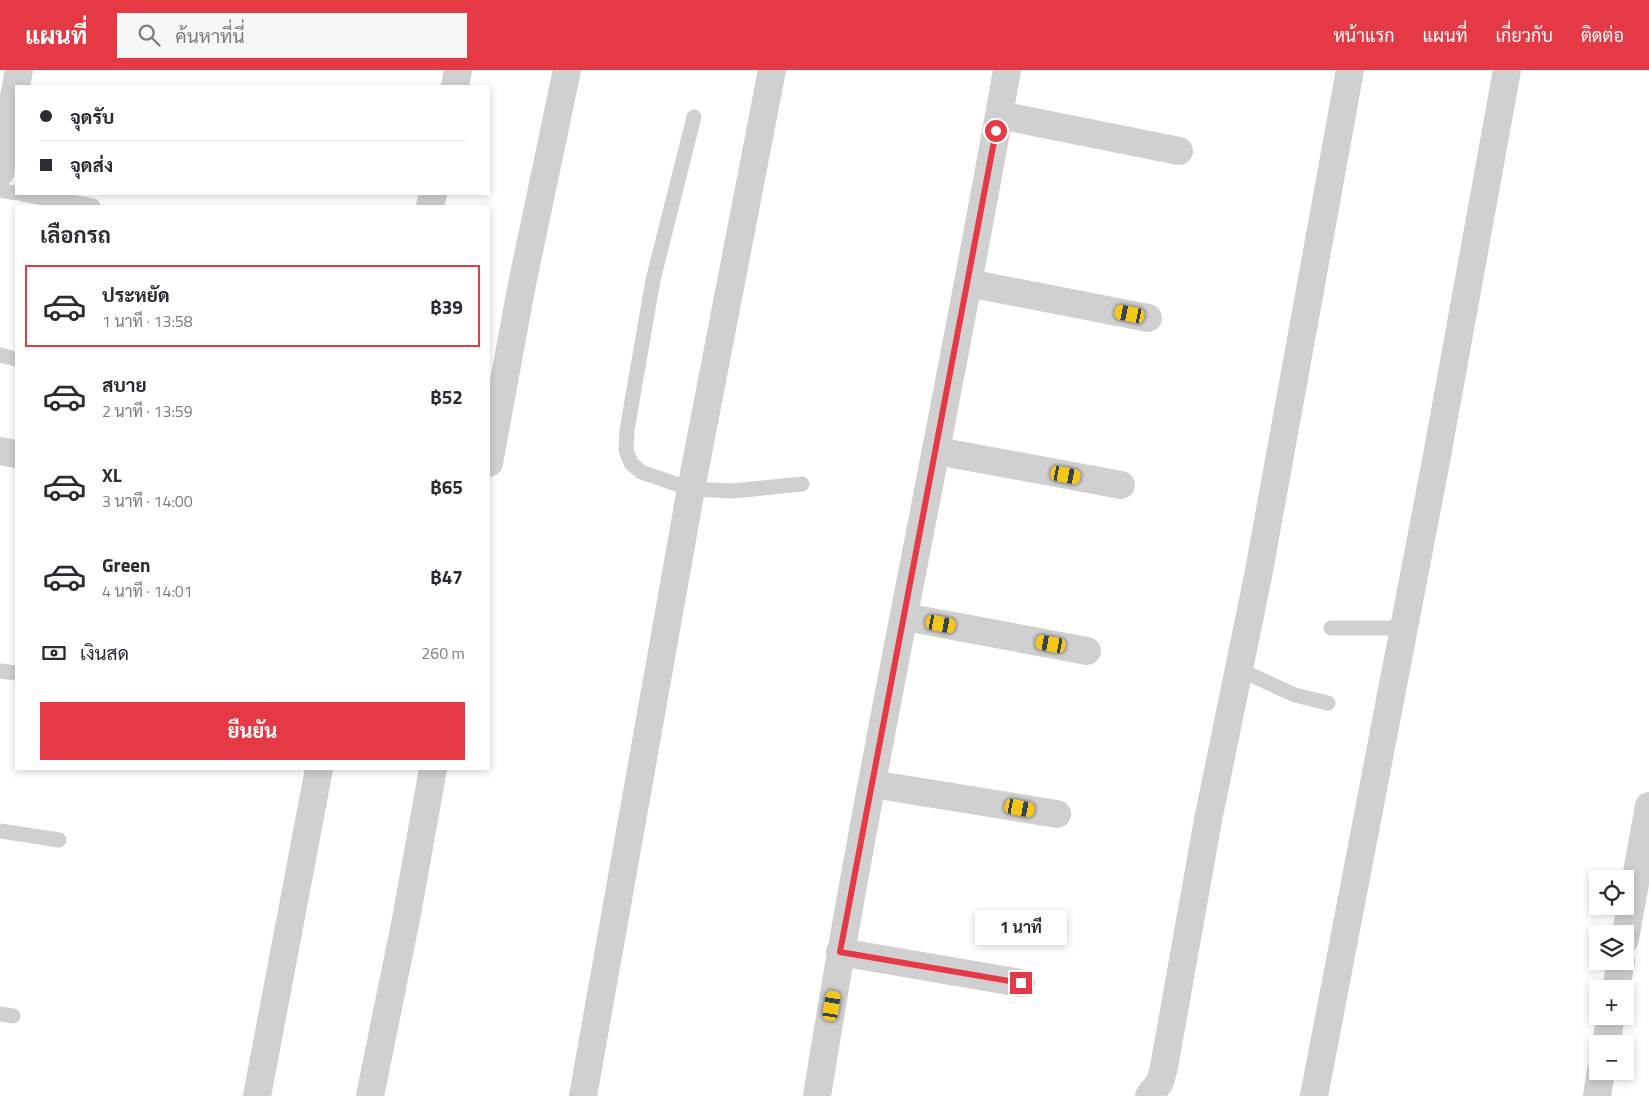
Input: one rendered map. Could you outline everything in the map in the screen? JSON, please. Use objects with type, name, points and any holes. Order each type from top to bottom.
[{"type":"street","points":[[16,85],[19,70]]},
{"type":"street","points":[[455,85],[458,70]]},
{"type":"street","points":[[490,458],[521,289],[567,70]]},
{"type":"street","points":[[583,1096],[691,489],[772,70]]},
{"type":"street","points":[[817,1096],[840,952],[937,451],[1007,70]]},
{"type":"street","points":[[1149,1096],[1160,1082],[1164,1067],[1208,820],[1240,670],[1350,70]]},
{"type":"street","points":[[1314,1096],[1404,628],[1507,70]]},
{"type":"street","points":[[0,173],[15,92]]},
{"type":"street","points":[[1000,115],[1179,151]]},
{"type":"street","points":[[968,283],[1148,318]]},
{"type":"street","points":[[0,451],[15,454]]},
{"type":"street","points":[[937,451],[1120,485]]},
{"type":"street","points":[[905,617],[1087,650]]},
{"type":"street","points":[[257,1096],[320,770]]},
{"type":"street","points":[[370,1096],[406,919],[433,770]]},
{"type":"street","points":[[872,784],[1057,814]]},
{"type":"street","points":[[1628,925],[1649,806]]},
{"type":"street","points":[[840,952],[1021,983]]},
{"type":"street","points":[[1597,1096],[1600,1080]]},
{"type":"lane","points":[[694,117],[653,280],[627,430],[626,450],[631,462],[641,472],[691,489],[733,491],[802,484]]},
{"type":"lane","points":[[0,190],[15,193]]},
{"type":"lane","points":[[28,195],[87,205]]},
{"type":"lane","points":[[0,356],[15,359]]},
{"type":"lane","points":[[1331,628],[1404,628]]},
{"type":"lane","points":[[1240,670],[1296,695],[1328,703]]},
{"type":"lane","points":[[0,671],[15,673]]},
{"type":"lane","points":[[0,831],[58,840]]},
{"type":"route","points":[[996,131],[937,451],[840,952],[1021,983]]}]
